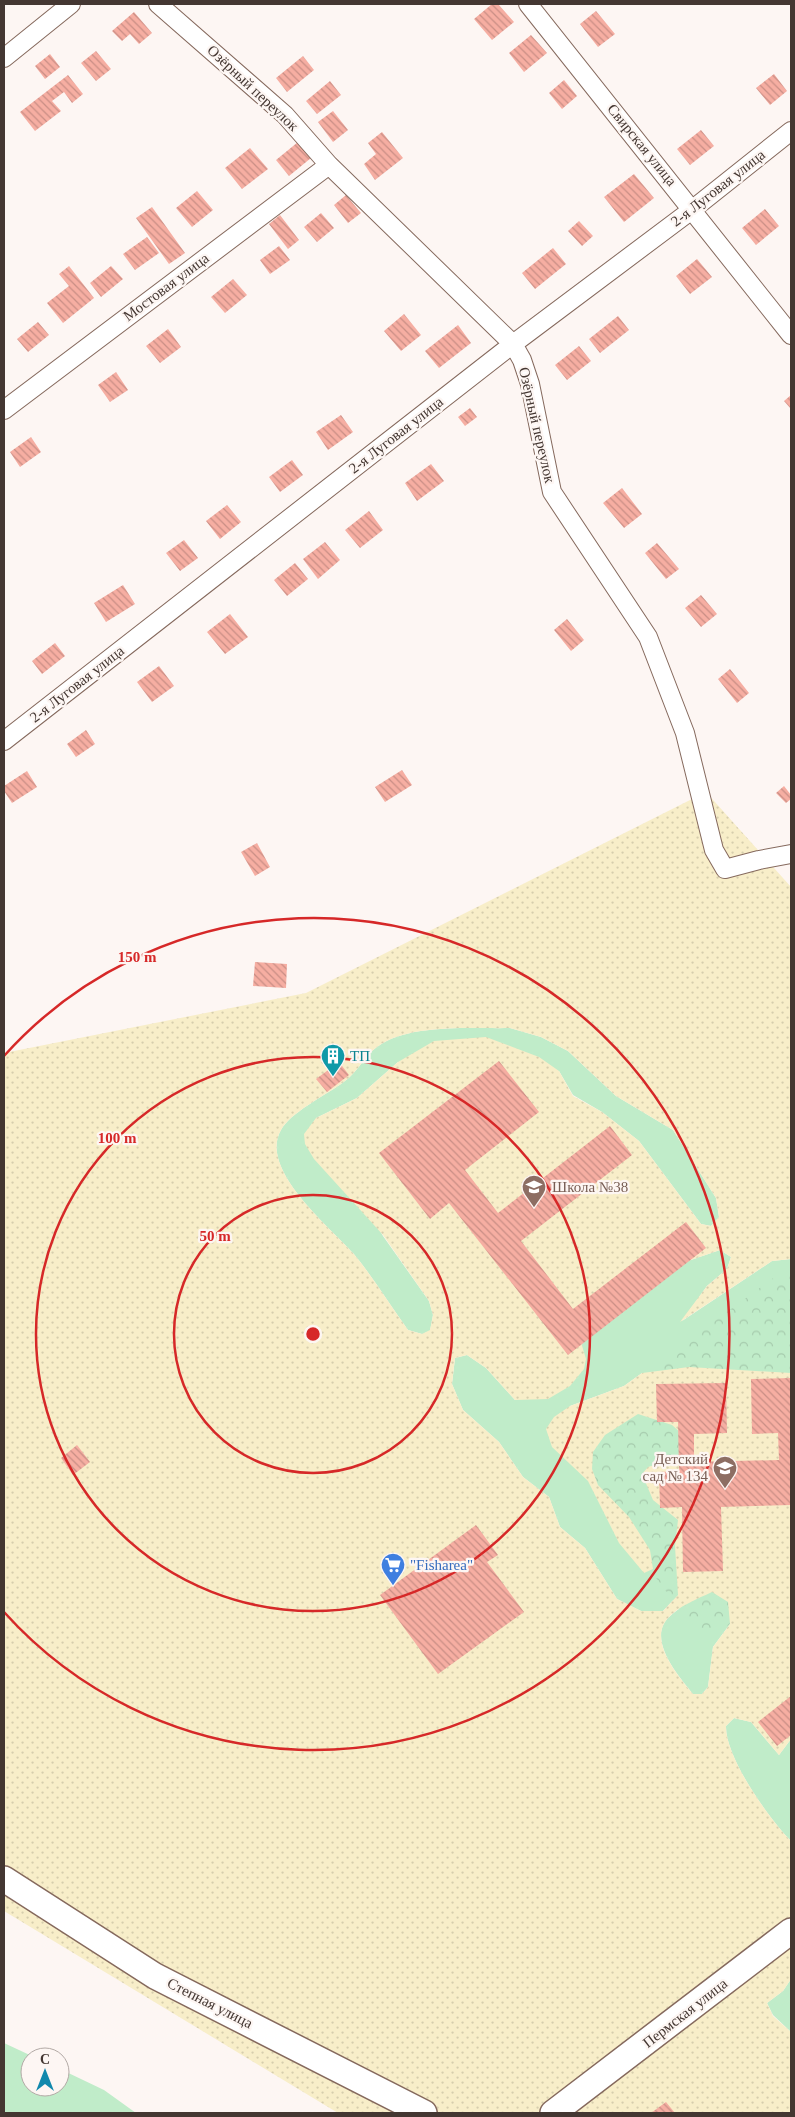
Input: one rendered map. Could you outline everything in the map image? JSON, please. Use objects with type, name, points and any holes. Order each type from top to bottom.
[{"type":"street","points":[[4,58],[71,4]]},
{"type":"street","name":"Озёрный переулок","points":[[158,4],[286,115],[329,165],[512,344],[522,360],[530,384],[552,492],[648,637],[685,733],[714,850],[724,869],[791,854]]},
{"type":"street","name":"Свирская улица","points":[[528,4],[693,209],[791,335]]},
{"type":"street","name":"2-я Луговая улица","points":[[4,741],[512,344],[693,209],[791,131]]},
{"type":"street","name":"Мостовая улица","points":[[4,410],[329,165]]},
{"type":"street","name":"Степная улица","points":[[4,1880],[155,1976],[424,2113]]},
{"type":"street","name":"Пермская улица","points":[[553,2113],[791,1931]]},
{"type":"green space","points":[[510,1028],[541,1037],[568,1051],[616,1096],[673,1130],[716,1198],[719,1217],[711,1226],[701,1224],[639,1141],[602,1112],[573,1095],[559,1071],[398,1062],[357,1098],[316,1118],[383,1236],[429,1301],[433,1315],[430,1331],[422,1334],[408,1330],[353,1253],[314,1213],[288,1179],[279,1162],[277,1145],[281,1130],[299,1111],[347,1080],[372,1051],[390,1039],[406,1034],[441,1029]]},
{"type":"green space","points":[[720,1250],[731,1257],[727,1269],[707,1286],[682,1321],[772,1261],[791,1259],[791,1373],[642,1373],[624,1386],[570,1406],[588,1481],[653,1569],[678,1595],[663,1611],[641,1611],[617,1599],[585,1548],[560,1527],[549,1497],[523,1477],[499,1442],[463,1410],[452,1384],[455,1358],[467,1355],[486,1368],[515,1400],[580,1339],[685,1262]]},
{"type":"green space","points":[[791,1265],[791,1579],[704,1643],[554,1439]]},
{"type":"green space","points":[[712,1591],[728,1602],[730,1624],[713,1647],[708,1687],[702,1694],[693,1694],[667,1658],[661,1637],[662,1627],[668,1618],[678,1610]]},
{"type":"green space","points":[[734,1718],[751,1722],[779,1755],[791,1739],[791,1841],[771,1818],[740,1770],[728,1739],[726,1726]]},
{"type":"green space","points":[[791,1979],[791,2032],[773,2015],[767,2003],[783,1991]]},
{"type":"green space","points":[[4,2043],[20,2050],[20,2097],[70,2097],[70,2074],[104,2090],[136,2113],[4,2113]]},
{"type":"sand","points":[[706,792],[791,887],[791,1259],[772,1261],[680,1322],[707,1286],[727,1269],[731,1257],[720,1250],[685,1262],[580,1339],[586,1359],[584,1369],[570,1386],[548,1399],[515,1400],[486,1368],[467,1355],[455,1358],[452,1384],[463,1410],[499,1442],[523,1477],[549,1497],[560,1527],[585,1548],[617,1599],[641,1611],[663,1611],[678,1595],[675,1546],[678,1520],[653,1500],[642,1474],[648,1467],[679,1457],[682,1434],[672,1425],[638,1414],[605,1435],[593,1452],[592,1469],[598,1485],[629,1517],[650,1550],[653,1569],[644,1573],[619,1543],[588,1481],[552,1447],[546,1429],[554,1417],[570,1406],[624,1386],[642,1373],[689,1367],[791,1373],[791,1739],[779,1755],[751,1722],[734,1718],[726,1726],[728,1739],[740,1770],[771,1818],[791,1841],[791,1979],[783,1991],[767,2003],[773,2016],[791,2032],[791,2113],[338,2113],[4,1911],[4,1053],[306,993]],"holes":[[[510,1028],[541,1037],[568,1051],[616,1096],[673,1130],[716,1198],[719,1217],[711,1226],[701,1224],[639,1141],[602,1112],[573,1096],[559,1071],[539,1057],[486,1037],[434,1041],[398,1062],[357,1098],[316,1118],[304,1134],[305,1144],[314,1159],[383,1235],[429,1301],[433,1315],[430,1330],[422,1334],[408,1330],[353,1253],[314,1213],[288,1179],[279,1162],[277,1145],[281,1130],[299,1111],[347,1080],[372,1051],[390,1039],[406,1034],[441,1029]],[[712,1592],[728,1602],[730,1624],[713,1647],[708,1687],[702,1694],[693,1694],[673,1669],[667,1658],[661,1637],[662,1627],[677,1610]]]},
{"type":"building","points":[[492,4],[498,4],[514,22],[492,40],[474,19]]},
{"type":"building","points":[[596,11],[615,34],[598,47],[580,24]]},
{"type":"building","points":[[134,12],[152,33],[139,44],[130,34],[122,41],[112,31]]},
{"type":"building","points":[[531,35],[547,53],[524,72],[509,53]]},
{"type":"building","points":[[96,51],[111,69],[96,81],[81,63]]},
{"type":"building","points":[[50,54],[60,67],[45,79],[35,66]]},
{"type":"building","points":[[303,56],[314,70],[287,92],[276,78]]},
{"type":"building","points":[[774,74],[787,91],[770,105],[756,88]]},
{"type":"building","points":[[68,75],[83,94],[72,103],[64,92],[52,101],[61,111],[35,131],[20,112]]},
{"type":"building","points":[[564,80],[577,96],[562,109],[549,93]]},
{"type":"building","points":[[330,81],[341,95],[317,114],[306,101]]},
{"type":"building","points":[[333,111],[348,130],[333,142],[318,122]]},
{"type":"building","points":[[701,130],[714,146],[690,165],[677,149]]},
{"type":"building","points":[[382,132],[403,158],[375,180],[364,164],[376,154],[368,143]]},
{"type":"building","points":[[298,142],[311,158],[289,176],[276,160]]},
{"type":"building","points":[[250,148],[268,169],[242,189],[225,168]]},
{"type":"building","points":[[634,174],[654,198],[624,222],[604,197]]},
{"type":"building","points":[[197,191],[213,210],[192,227],[176,208]]},
{"type":"building","points":[[346,195],[361,213],[348,223],[334,205]]},
{"type":"building","points":[[152,207],[185,253],[169,264],[136,218]]},
{"type":"building","points":[[765,209],[779,226],[756,245],[742,228]]},
{"type":"building","points":[[321,213],[334,228],[317,242],[304,227]]},
{"type":"building","points":[[280,215],[299,240],[288,249],[269,224]]},
{"type":"building","points":[[579,221],[593,236],[582,246],[568,231]]},
{"type":"building","points":[[147,237],[159,253],[135,270],[123,254]]},
{"type":"building","points":[[279,246],[290,260],[270,274],[260,260]]},
{"type":"building","points":[[553,248],[566,264],[535,289],[522,273]]},
{"type":"building","points":[[697,259],[712,277],[690,294],[676,276]]},
{"type":"building","points":[[69,266],[94,298],[63,323],[47,303],[69,286],[59,274]]},
{"type":"building","points":[[111,266],[123,279],[101,297],[90,283]]},
{"type":"building","points":[[233,279],[247,295],[225,313],[211,297]]},
{"type":"building","points":[[404,314],[421,335],[401,351],[384,331]]},
{"type":"building","points":[[618,316],[629,330],[600,353],[589,339]]},
{"type":"building","points":[[38,322],[49,335],[28,352],[17,339]]},
{"type":"building","points":[[458,325],[471,343],[439,368],[425,351]]},
{"type":"building","points":[[168,329],[181,347],[160,363],[146,346]]},
{"type":"building","points":[[579,346],[591,361],[567,380],[555,365]]},
{"type":"building","points":[[116,372],[128,390],[110,402],[98,385]]},
{"type":"building","points":[[791,395],[791,409],[784,401]]},
{"type":"building","points":[[470,408],[477,417],[465,426],[458,417]]},
{"type":"building","points":[[341,415],[353,432],[328,450],[316,432]]},
{"type":"building","points":[[31,437],[41,452],[20,467],[10,452]]},
{"type":"building","points":[[292,460],[303,475],[280,492],[269,477]]},
{"type":"building","points":[[431,464],[444,481],[417,501],[405,483]]},
{"type":"building","points":[[622,488],[642,514],[624,528],[603,503]]},
{"type":"building","points":[[227,505],[241,522],[220,539],[206,521]]},
{"type":"building","points":[[369,511],[383,530],[360,548],[345,530]]},
{"type":"building","points":[[184,540],[198,558],[180,571],[166,553]]},
{"type":"building","points":[[325,542],[340,560],[318,579],[303,559]]},
{"type":"building","points":[[657,543],[679,569],[666,579],[645,553]]},
{"type":"building","points":[[295,563],[308,579],[287,596],[274,580]]},
{"type":"building","points":[[123,585],[135,604],[106,622],[94,603]]},
{"type":"building","points":[[701,595],[717,614],[701,627],[685,608]]},
{"type":"building","points":[[230,614],[248,637],[225,654],[207,632]]},
{"type":"building","points":[[567,619],[584,640],[571,651],[554,630]]},
{"type":"building","points":[[55,643],[65,656],[42,674],[32,661]]},
{"type":"building","points":[[159,666],[174,686],[152,702],[137,682]]},
{"type":"building","points":[[730,669],[749,693],[737,703],[718,679]]},
{"type":"building","points":[[86,730],[95,744],[76,757],[67,744]]},
{"type":"building","points":[[402,770],[412,785],[385,802],[375,787]]},
{"type":"building","points":[[27,771],[37,787],[12,803],[4,791],[4,786]]},
{"type":"building","points":[[784,786],[791,795],[791,799],[786,803],[776,793]]},
{"type":"building","points":[[257,843],[270,867],[255,876],[241,852]]},
{"type":"building","points":[[255,962],[287,964],[286,988],[253,986]]},
{"type":"building","name":"Школа №38","points":[[499,1061],[539,1112],[465,1170],[498,1213],[610,1126],[632,1155],[521,1241],[573,1309],[686,1222],[706,1248],[568,1355],[449,1203],[430,1219],[379,1153]]},
{"type":"building","name":"ТП","points":[[339,1062],[349,1075],[327,1092],[316,1079]]},
{"type":"building","name":"Детский сад № 134","points":[[791,1378],[791,1505],[721,1507],[723,1571],[683,1572],[682,1507],[660,1508],[659,1472],[679,1471],[678,1422],[657,1422],[656,1384],[726,1383],[727,1433],[694,1434],[694,1462],[779,1460],[778,1433],[752,1434],[751,1379]]},
{"type":"building","points":[[77,1445],[90,1462],[73,1475],[61,1458]]},
{"type":"building","points":[[476,1525],[498,1555],[487,1562],[524,1612],[438,1674],[380,1595]]},
{"type":"building","points":[[791,1696],[791,1735],[777,1746],[758,1722]]},
{"type":"building","points":[[666,2102],[675,2113],[651,2113]]},
{"type":"place","name":"ТП","points":[[333,1077]]},
{"type":"place","name":"Школа №38","points":[[534,1208]]},
{"type":"place","name":"Детский сад № 134","points":[[725,1489]]},
{"type":"place","name":"\"Fisharea\"","points":[[393,1586]]}]
